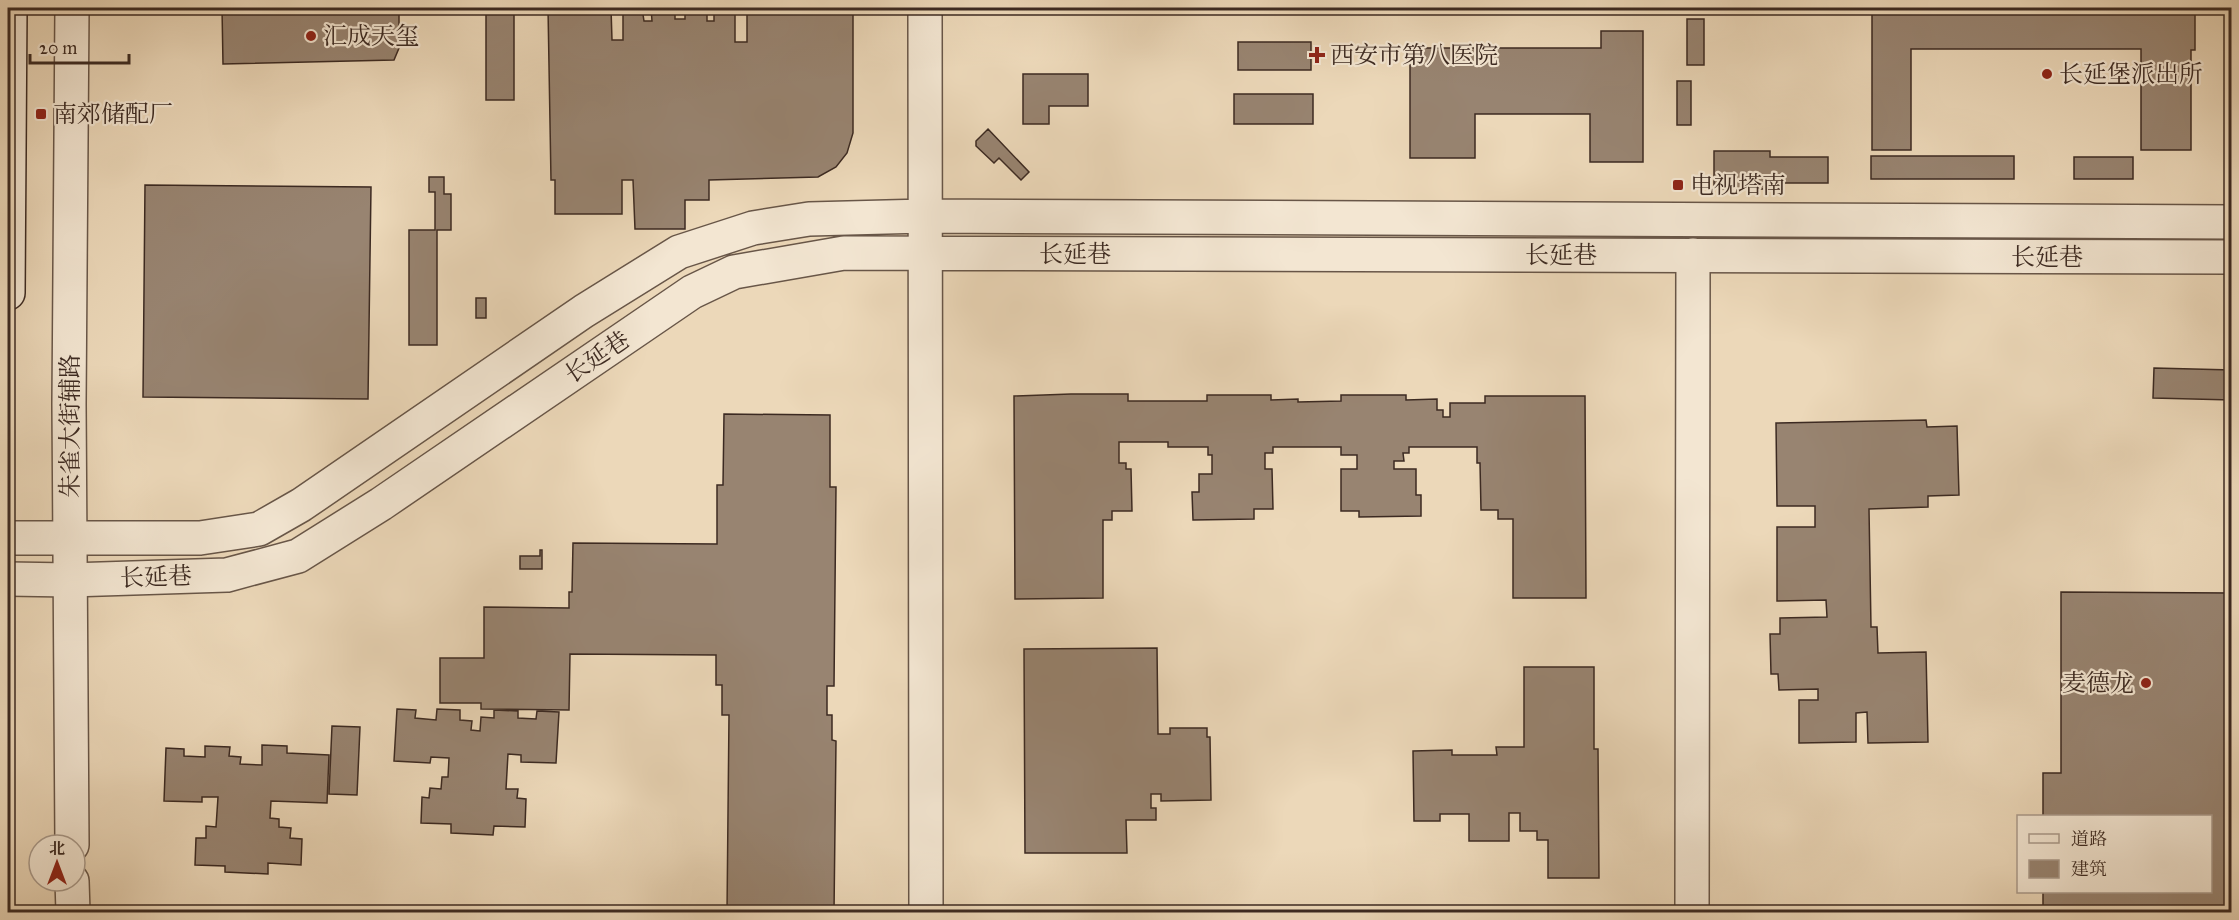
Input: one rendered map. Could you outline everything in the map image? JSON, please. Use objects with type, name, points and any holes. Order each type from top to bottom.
[{"type":"street","points":[[8,293],[10,8]]},
{"type":"street","name":"朱雀大街辅路","points":[[72,8],[70,538],[72,833]]},
{"type":"street","points":[[925,8],[926,912]]},
{"type":"street","name":"长延巷","points":[[8,538],[200,538],[259,529],[301,505],[584,311],[678,252],[753,228],[809,219],[925,216],[2232,222]]},
{"type":"street","name":"长延巷","points":[[8,579],[70,580],[227,575],[298,556],[381,504],[702,287],[734,272],[801,259],[844,253],[2232,257]]},
{"type":"street","points":[[1692,912],[1693,255]]},
{"type":"street","points":[[72,893],[73,912]]},
{"type":"building","name":"汇成天玺","points":[[222,8],[399,8],[399,48],[394,60],[223,64]]},
{"type":"building","points":[[486,8],[514,8],[514,100],[486,100]]},
{"type":"building","points":[[548,8],[611,8],[612,40],[623,40],[623,8],[642,8],[644,21],[652,21],[651,8],[675,8],[675,19],[685,19],[685,8],[707,8],[707,21],[714,21],[714,8],[735,8],[735,42],[747,42],[747,8],[853,8],[853,133],[847,153],[836,167],[818,177],[709,180],[709,200],[685,200],[685,229],[635,229],[633,180],[622,180],[622,214],[555,214],[555,180],[551,180]]},
{"type":"building","points":[[1872,8],[2195,8],[2195,50],[2191,50],[2191,150],[2141,150],[2141,49],[1911,49],[1911,150],[1872,150]]},
{"type":"building","points":[[1687,19],[1704,19],[1704,65],[1687,65]]},
{"type":"building","points":[[1601,31],[1643,31],[1643,162],[1590,162],[1590,114],[1475,114],[1475,158],[1410,158],[1410,48],[1601,48]]},
{"type":"building","points":[[1238,42],[1311,42],[1311,70],[1238,70]]},
{"type":"building","points":[[1023,74],[1088,74],[1088,106],[1049,106],[1049,124],[1023,124]]},
{"type":"building","points":[[1677,81],[1691,81],[1691,125],[1677,125]]},
{"type":"building","points":[[1234,94],[1313,94],[1313,124],[1234,124]]},
{"type":"building","points":[[988,129],[1029,172],[1021,180],[999,158],[994,163],[976,146],[976,141]]},
{"type":"building","points":[[1714,151],[1770,151],[1770,157],[1828,157],[1828,183],[1773,183],[1773,189],[1714,189]]},
{"type":"building","points":[[1871,156],[2014,156],[2014,179],[1871,179]]},
{"type":"building","points":[[2074,157],[2133,157],[2133,179],[2074,179]]},
{"type":"building","points":[[429,177],[444,177],[444,194],[451,194],[451,230],[437,230],[437,345],[409,345],[409,230],[435,230],[435,192],[429,192]]},
{"type":"building","points":[[145,185],[371,187],[368,399],[143,397]]},
{"type":"building","points":[[476,298],[486,298],[486,318],[476,318]]},
{"type":"building","points":[[2154,368],[2232,370],[2232,400],[2153,398]]},
{"type":"building","points":[[1128,394],[1128,401],[1207,401],[1207,395],[1271,395],[1271,400],[1298,399],[1298,402],[1341,401],[1341,395],[1406,395],[1406,400],[1437,399],[1437,410],[1443,410],[1443,417],[1450,417],[1450,403],[1485,403],[1485,396],[1585,396],[1586,598],[1513,598],[1513,519],[1498,519],[1498,510],[1481,510],[1480,463],[1477,463],[1477,447],[1409,447],[1409,453],[1403,453],[1404,461],[1394,461],[1394,469],[1416,469],[1416,495],[1421,495],[1421,516],[1359,517],[1359,511],[1341,511],[1341,469],[1357,469],[1357,455],[1341,455],[1341,447],[1273,447],[1273,453],[1265,453],[1265,469],[1272,469],[1273,509],[1254,509],[1254,519],[1193,520],[1192,492],[1199,492],[1199,474],[1212,474],[1212,455],[1208,455],[1208,447],[1168,447],[1168,442],[1119,442],[1119,463],[1126,463],[1126,469],[1131,469],[1132,511],[1112,511],[1112,520],[1103,520],[1103,598],[1015,599],[1014,396]]},
{"type":"building","points":[[724,414],[830,415],[830,487],[836,487],[834,686],[827,686],[827,715],[832,715],[832,740],[836,741],[834,912],[727,912],[729,715],[722,715],[722,685],[716,685],[716,655],[570,654],[569,710],[481,709],[481,703],[440,703],[440,658],[484,658],[484,607],[569,608],[569,592],[572,592],[573,543],[717,544],[717,485],[723,485]]},
{"type":"building","points":[[1926,420],[1927,427],[1957,426],[1959,495],[1928,496],[1928,507],[1869,509],[1871,627],[1877,627],[1878,653],[1926,652],[1928,742],[1868,743],[1867,712],[1856,713],[1856,742],[1799,743],[1799,700],[1818,700],[1818,689],[1779,690],[1778,674],[1771,674],[1770,634],[1780,634],[1780,618],[1827,617],[1826,600],[1777,601],[1777,527],[1815,527],[1815,506],[1777,506],[1776,423]]},
{"type":"building","points":[[540,550],[542,550],[542,569],[520,569],[520,556],[540,556]]},
{"type":"building","name":"麦德龙","points":[[2061,592],[2232,593],[2232,912],[2043,912],[2043,893],[2212,893],[2212,815],[2043,815],[2043,773],[2061,773]]},
{"type":"building","points":[[1157,648],[1158,734],[1170,734],[1170,728],[1207,728],[1207,737],[1210,737],[1211,800],[1161,801],[1161,794],[1151,794],[1151,808],[1156,808],[1156,820],[1126,820],[1127,853],[1025,853],[1024,649]]},
{"type":"building","points":[[1524,667],[1594,667],[1594,749],[1598,749],[1599,878],[1548,878],[1548,840],[1537,840],[1537,831],[1520,831],[1520,813],[1509,813],[1509,841],[1469,841],[1469,814],[1440,814],[1440,821],[1414,821],[1413,751],[1452,750],[1452,755],[1497,755],[1496,747],[1524,747]]},
{"type":"building","points":[[397,709],[416,710],[415,718],[436,720],[437,709],[460,710],[460,720],[472,721],[471,730],[480,731],[481,717],[494,718],[494,710],[518,711],[518,718],[536,719],[537,711],[559,712],[556,763],[521,762],[521,755],[508,754],[506,789],[518,789],[517,798],[526,799],[525,827],[494,826],[493,835],[451,833],[451,824],[421,823],[422,797],[429,798],[430,788],[441,789],[442,777],[448,777],[449,758],[431,757],[430,763],[394,761]]},
{"type":"building","points":[[332,726],[360,727],[357,795],[329,794]]},
{"type":"building","points":[[262,745],[287,746],[287,753],[329,755],[327,803],[271,801],[270,818],[279,819],[279,827],[291,828],[290,838],[302,839],[301,865],[268,863],[268,874],[225,872],[225,866],[195,865],[196,838],[206,838],[206,826],[216,827],[218,797],[202,797],[202,802],[164,801],[166,748],[184,749],[184,756],[205,757],[205,746],[230,747],[229,756],[241,757],[240,764],[262,765]]},
{"type":"place","name":"汇成天玺","points":[[311,36]]},
{"type":"place","name":"西安市第八医院","points":[[1317,55]]},
{"type":"place","name":"长延堡派出所","points":[[2047,74]]},
{"type":"place","name":"南郊储配厂","points":[[41,114]]},
{"type":"place","name":"电视塔南","points":[[1678,185]]},
{"type":"place","name":"麦德龙","points":[[2146,683]]}]
